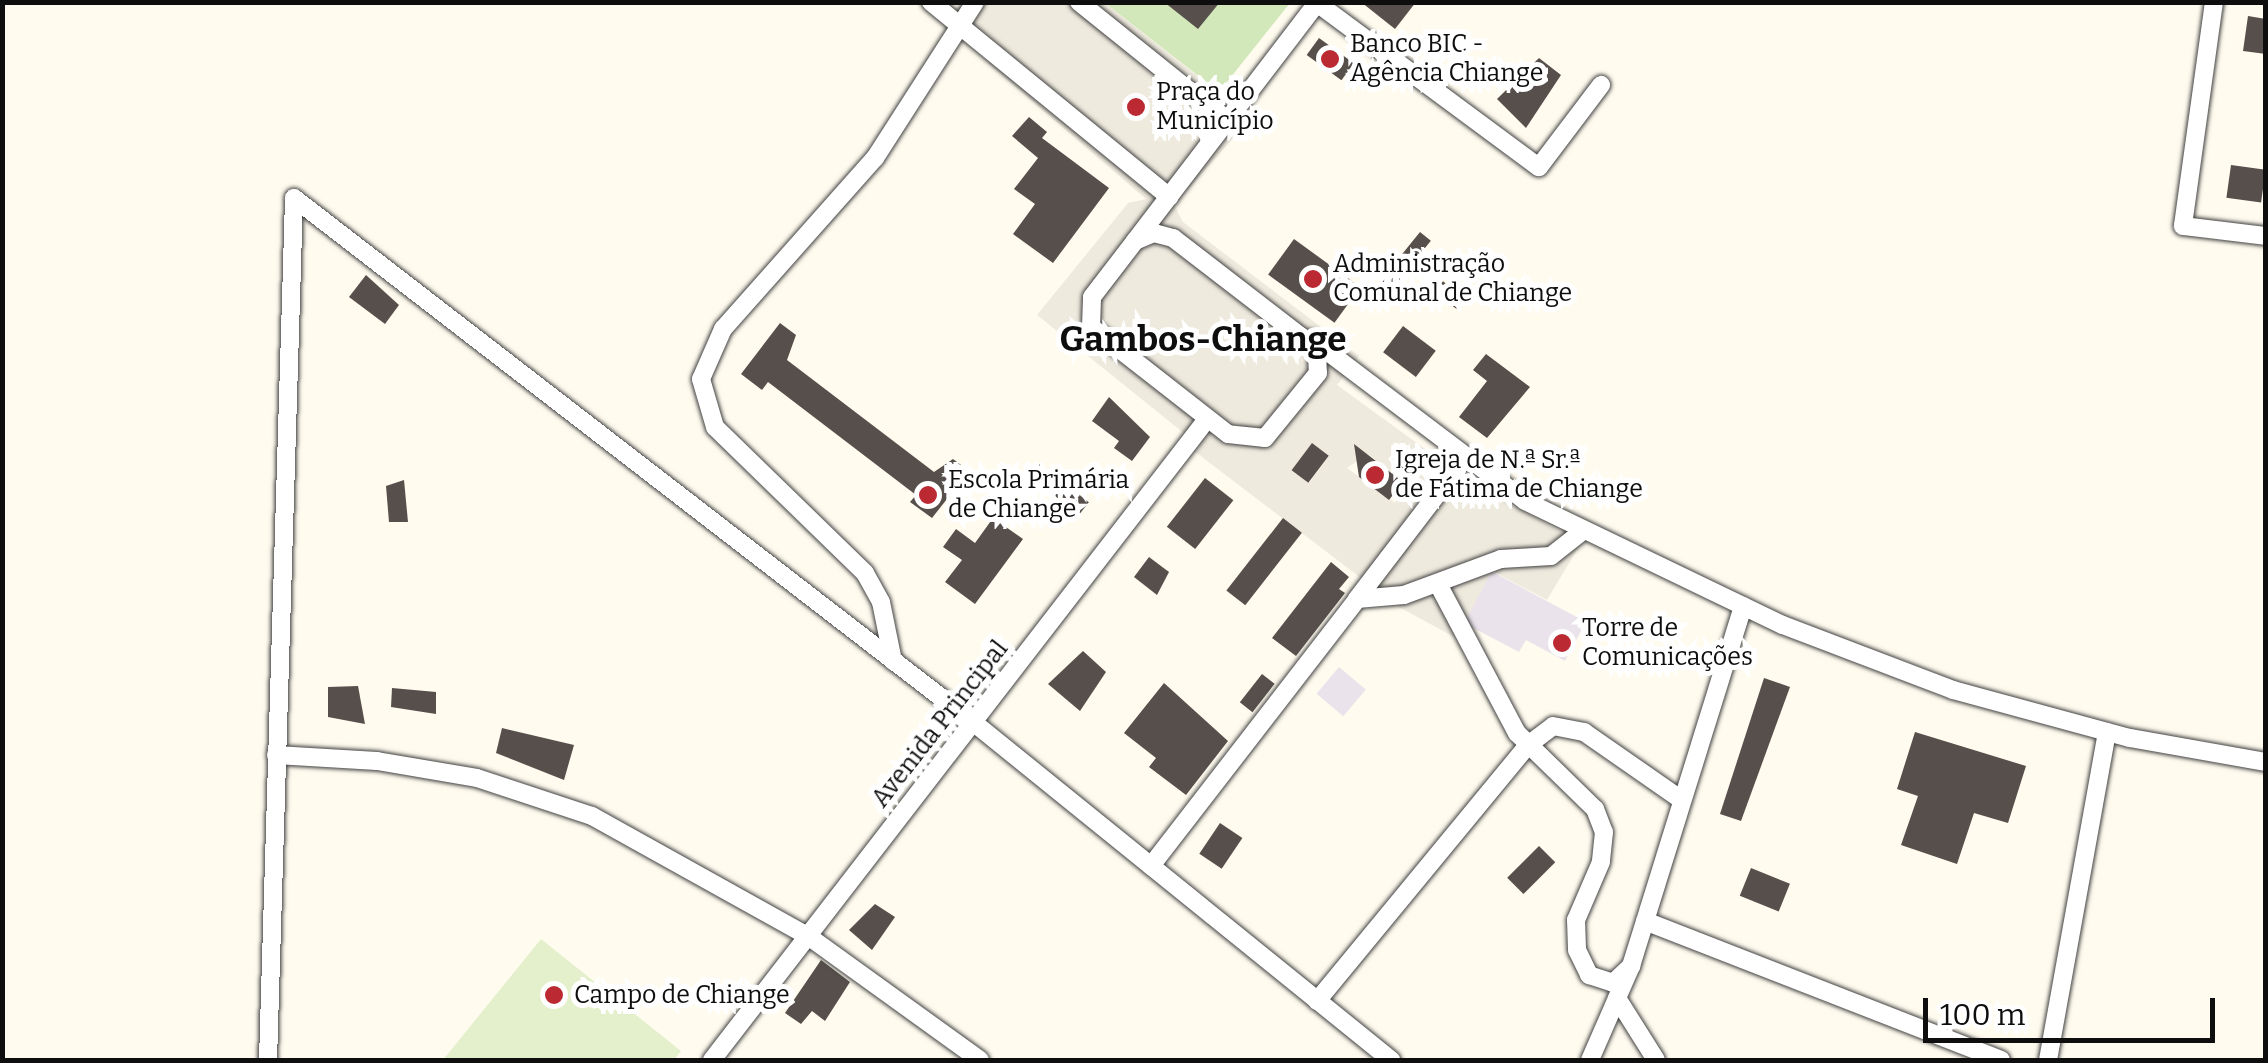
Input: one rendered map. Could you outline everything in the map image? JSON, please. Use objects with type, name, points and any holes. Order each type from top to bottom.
[{"type":"street","points":[[931,2],[1169,197]]},
{"type":"street","points":[[893,661],[881,602],[865,573],[715,427],[701,379],[723,329],[875,158],[975,2]]},
{"type":"street","points":[[1079,2],[1226,121]]},
{"type":"street","points":[[2214,2],[2184,226],[2266,236]]},
{"type":"street","points":[[1310,339],[1318,374],[1274,432],[1240,439],[1207,419],[1091,327],[1092,297],[1317,3],[1539,167],[1601,85]]},
{"type":"street","points":[[268,1060],[294,198],[973,722],[1390,1060]]},
{"type":"street","points":[[1135,240],[1154,234],[1173,238],[1464,458],[1584,530],[1742,606],[1954,690],[2106,732],[2266,762]]},
{"type":"street","name":"Avenida Principal","points":[[712,1060],[1207,419]]},
{"type":"street","points":[[1151,866],[1464,458]]},
{"type":"street","points":[[1357,598],[1404,595],[1438,584],[1468,567],[1551,556],[1584,530]]},
{"type":"street","points":[[1438,584],[1528,746],[1568,777],[1595,809],[1604,832],[1601,862],[1576,920],[1583,963],[1601,984],[1613,983],[1631,966]]},
{"type":"street","points":[[1590,1060],[1631,966],[1742,606]]},
{"type":"street","points":[[1317,1001],[1528,746],[1553,726],[1570,725],[1682,800]]},
{"type":"street","points":[[2048,1060],[2106,732]]},
{"type":"street","points":[[276,755],[377,762],[477,778],[592,816],[808,936],[980,1060]]},
{"type":"street","points":[[1645,921],[2001,1060]]},
{"type":"street","points":[[1617,998],[1656,1060]]},
{"type":"shaded area","points":[[965,3],[1105,3],[1251,118],[1174,205],[1183,222],[1359,356],[1337,385],[1472,483],[1581,543],[1547,600],[1492,571],[1456,638],[1399,607],[1194,451],[1200,446],[1037,315],[1128,203],[1146,199],[989,64],[976,45]],"holes":[[[1312,444],[1329,456],[1309,483],[1292,471]],[[1368,454],[1403,481],[1395,503],[1347,468]]]},
{"type":"shaded area","points":[[1491,571],[1586,622],[1565,661],[1526,640],[1519,652],[1464,623]]},
{"type":"shaded area","points":[[1339,667],[1366,689],[1343,716],[1317,694]]},
{"type":"green space","points":[[1105,3],[1290,3],[1219,92]]},
{"type":"green space","name":"Campo de Chiange","points":[[541,939],[681,1051],[674,1060],[443,1060]]},
{"type":"building","points":[[1164,2],[1220,2],[1198,29]]},
{"type":"building","points":[[1361,2],[1416,2],[1395,29]]},
{"type":"building","points":[[2248,16],[2266,19],[2266,54],[2243,51]]},
{"type":"building","name":"Banco BIC - Agência Chiange","points":[[1319,38],[1354,63],[1341,80],[1307,55]]},
{"type":"building","points":[[1539,58],[1561,75],[1526,128],[1497,99]]},
{"type":"building","points":[[1029,117],[1047,132],[1042,138],[1109,188],[1053,263],[1013,234],[1035,204],[1014,189],[1038,158],[1012,136]]},
{"type":"building","points":[[2231,165],[2266,170],[2261,203],[2226,198]]},
{"type":"building","points":[[1420,232],[1431,241],[1391,291],[1380,282]]},
{"type":"building","name":"Administração Comunal de Chiange","points":[[1294,239],[1360,287],[1334,323],[1268,275]]},
{"type":"building","points":[[366,275],[399,305],[385,324],[349,297]]},
{"type":"building","points":[[1440,279],[1465,298],[1456,309],[1432,290]]},
{"type":"building","points":[[780,323],[796,335],[787,360],[934,472],[953,459],[969,471],[932,518],[910,502],[916,495],[768,382],[762,390],[741,374]]},
{"type":"building","points":[[1403,326],[1436,351],[1416,377],[1383,352]]},
{"type":"building","points":[[1486,354],[1530,387],[1487,438],[1459,417],[1487,381],[1473,370]]},
{"type":"building","points":[[1109,397],[1150,437],[1132,461],[1114,448],[1119,441],[1092,421]]},
{"type":"building","points":[[1312,443],[1329,456],[1308,483],[1292,470]]},
{"type":"building","name":"Igreja de N.ª Sr.ª de Fátima de Chiange","points":[[1354,444],[1403,482],[1389,500],[1359,477]]},
{"type":"building","points":[[1040,464],[1089,502],[1079,515],[1030,477]]},
{"type":"building","points":[[1205,478],[1233,500],[1195,549],[1167,527]]},
{"type":"building","points":[[404,480],[408,522],[389,522],[386,486]]},
{"type":"building","points":[[993,518],[1023,539],[975,604],[945,582],[962,560],[943,547],[956,529],[975,543]]},
{"type":"building","points":[[1283,518],[1302,533],[1245,605],[1226,590]]},
{"type":"building","points":[[1149,557],[1169,572],[1157,595],[1134,577]]},
{"type":"building","points":[[1331,562],[1349,577],[1339,589],[1345,593],[1296,656],[1272,638]]},
{"type":"building","points":[[1083,651],[1106,672],[1080,711],[1048,684]]},
{"type":"building","points":[[1262,674],[1275,684],[1252,712],[1240,702]]},
{"type":"building","points":[[1764,678],[1790,687],[1741,821],[1720,814]]},
{"type":"building","points":[[1164,683],[1228,741],[1186,795],[1149,767],[1156,758],[1124,733]]},
{"type":"building","points":[[358,686],[365,724],[328,717],[328,687]]},
{"type":"building","points":[[392,688],[436,692],[436,714],[391,707]]},
{"type":"building","points":[[502,728],[574,745],[564,780],[496,753]]},
{"type":"building","points":[[1915,732],[2026,766],[2008,823],[1974,813],[1957,864],[1901,845],[1918,796],[1897,789]]},
{"type":"building","points":[[1220,823],[1242,838],[1222,869],[1199,854]]},
{"type":"building","points":[[1539,846],[1555,862],[1523,894],[1507,878]]},
{"type":"building","points":[[1751,868],[1790,884],[1779,912],[1740,896]]},
{"type":"building","points":[[875,904],[895,917],[872,950],[849,930]]},
{"type":"building","points":[[821,960],[850,982],[825,1021],[812,1011],[801,1024],[785,1013]]},
{"type":"place","name":"Banco BIC - Agência Chiange","points":[[1330,59]]},
{"type":"place","name":"Praça do Município","points":[[1136,107]]},
{"type":"place","name":"Administração Comunal de Chiange","points":[[1313,279]]},
{"type":"place","name":"Igreja de N.ª Sr.ª de Fátima de Chiange","points":[[1375,475]]},
{"type":"place","name":"Escola Primária de Chiange","points":[[928,495]]},
{"type":"place","name":"Torre de Comunicações","points":[[1562,643]]},
{"type":"place","name":"Campo de Chiange","points":[[554,995]]},
{"type":"district","name":"Gambos-Chiange","points":[[1203,339]]}]
